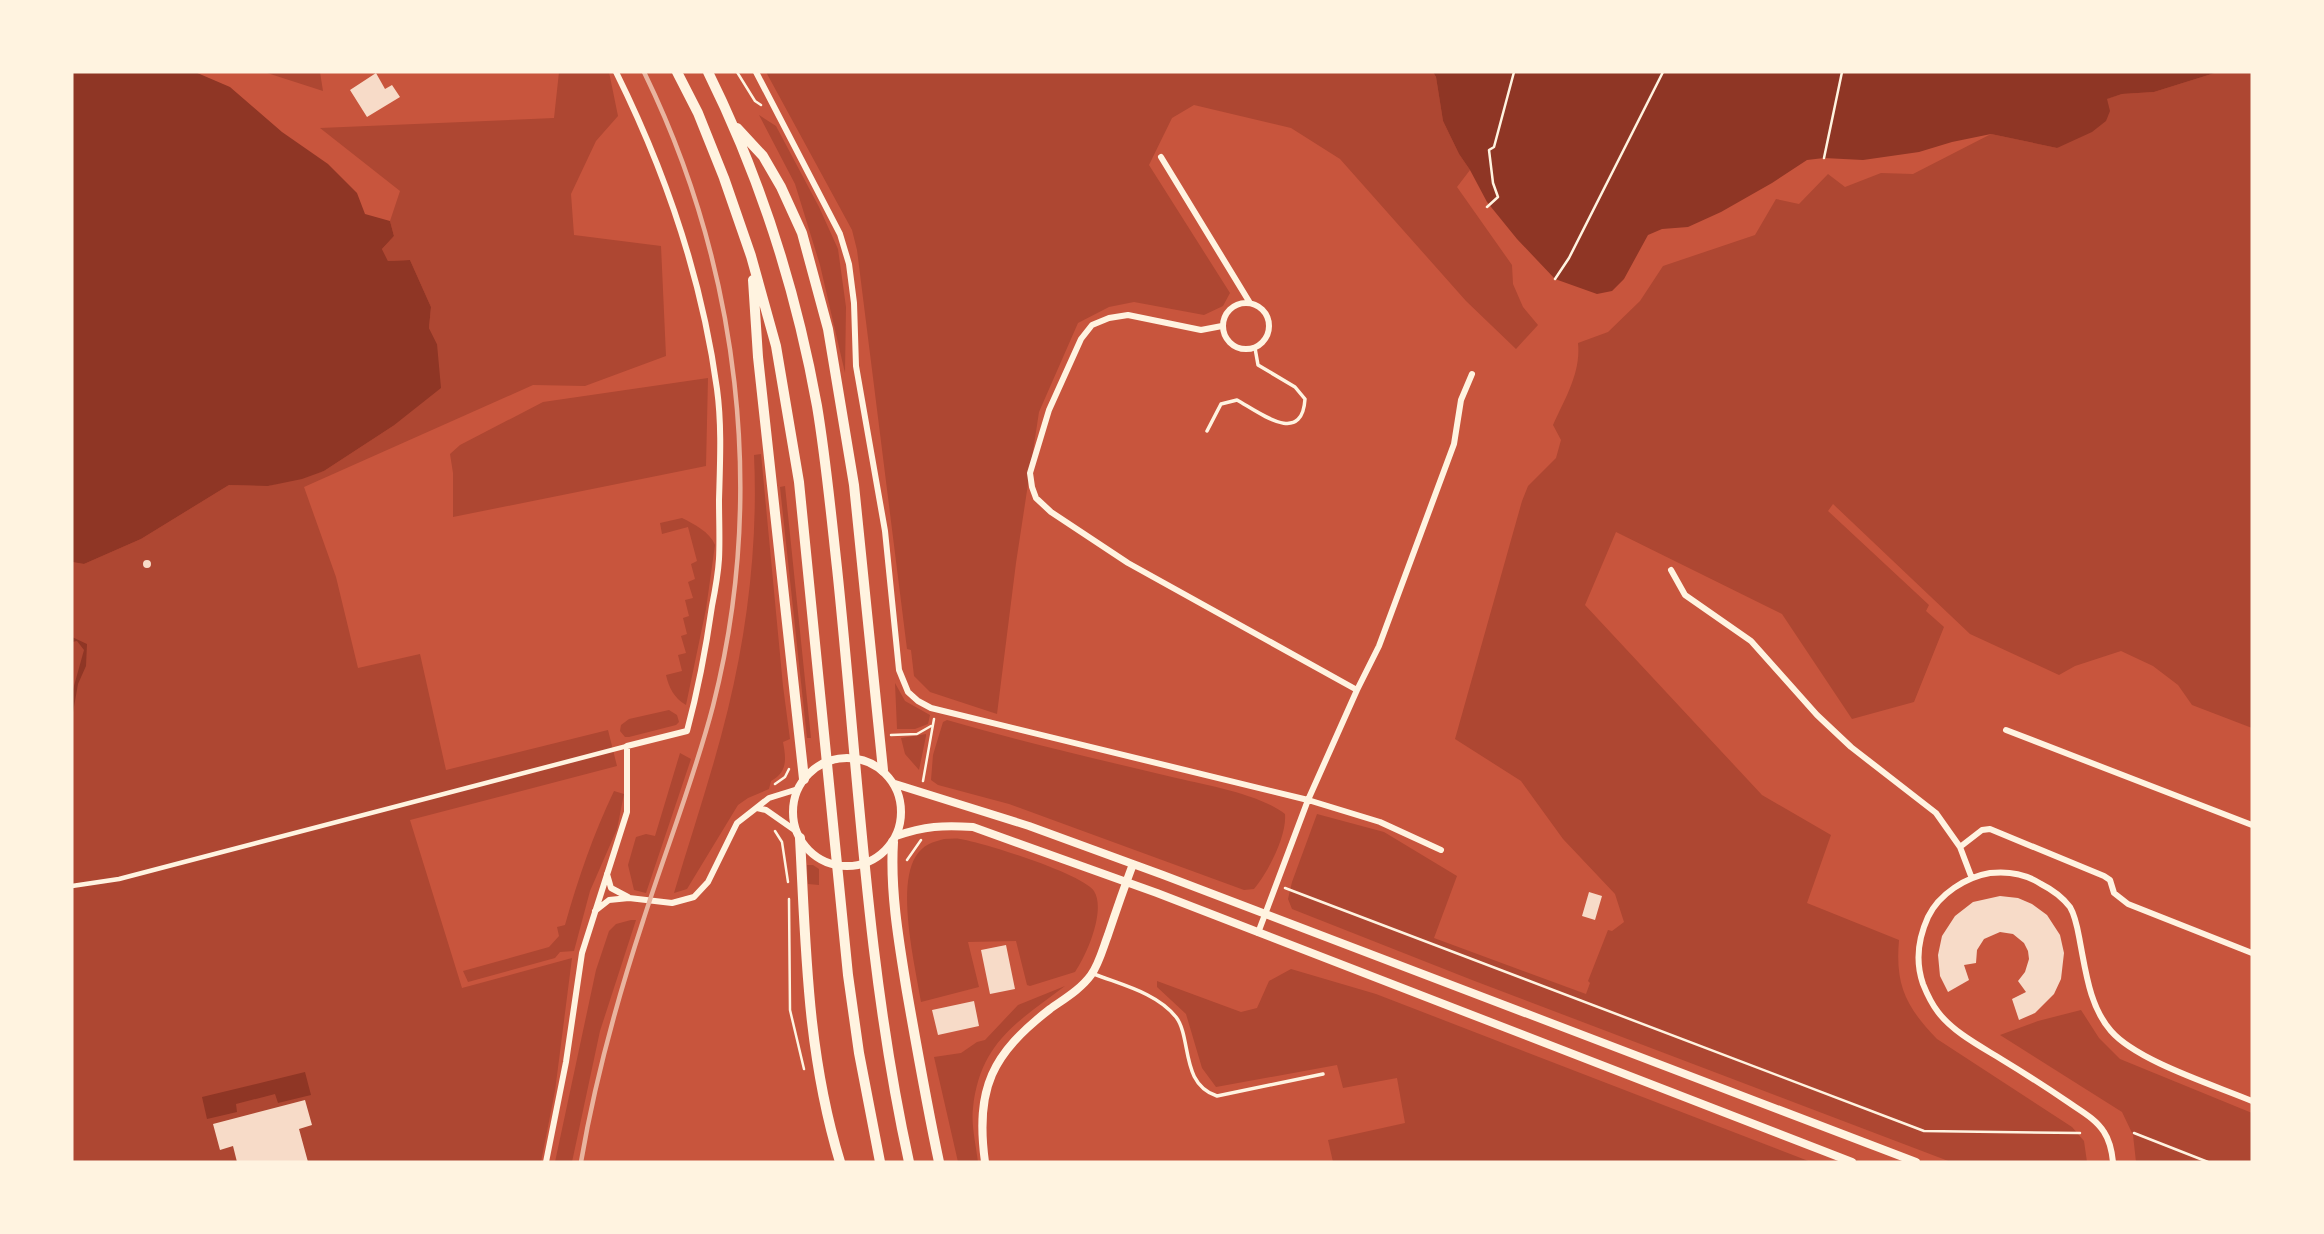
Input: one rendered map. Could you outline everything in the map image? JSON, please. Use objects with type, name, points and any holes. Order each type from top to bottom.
[{"type":"main road","points":[[677,72],[708,139],[751,256],[776,346],[799,482],[848,975],[859,1053],[880,1162]]},
{"type":"main road","points":[[708,72],[760,190],[791,290],[817,405],[827,480],[874,954],[888,1051],[909,1162]]},
{"type":"main road","points":[[731,122],[763,156],[780,187],[802,233],[822,304],[854,485],[883,770]]},
{"type":"main road","points":[[751,256],[758,357],[801,784]]},
{"type":"main road","points":[[798,835],[808,1004],[827,1120],[840,1162]]},
{"type":"main road","points":[[895,839],[893,884],[900,949],[939,1162]]},
{"type":"street","points":[[72,886],[119,879],[687,731],[704,657],[719,560],[721,470],[718,392],[701,303],[666,186],[643,128],[616,72]]},
{"type":"street","points":[[756,72],[840,234],[849,264],[854,303],[856,366],[885,531],[902,683],[908,692],[918,702],[937,710],[1308,800],[1380,822],[1441,850]]},
{"type":"street","points":[[1161,157],[1250,303],[1264,312],[1269,325],[1266,338],[1255,348],[1244,349],[1229,343],[1223,334],[1222,326],[1224,315],[1229,309],[1242,303],[1250,303]]},
{"type":"street","points":[[1222,326],[1201,330],[1128,315],[1109,318],[1092,325],[1081,340],[1049,410],[1030,472],[1036,498],[1051,512],[1128,563],[1357,690]]},
{"type":"street","points":[[1258,933],[1308,800],[1379,646],[1454,444],[1461,400],[1472,374]]},
{"type":"street","points":[[1671,570],[1685,595],[1751,641],[1817,715],[1850,747],[1936,813],[1960,847],[1971,876]]},
{"type":"street","points":[[2006,730],[2252,825]]},
{"type":"street","points":[[546,1162],[566,1062],[582,953],[627,812],[627,746]]},
{"type":"street","points":[[594,911],[609,900],[629,898],[672,903],[694,897],[708,882],[737,824],[769,798],[801,784],[818,765],[837,758],[866,760],[883,770],[895,784],[902,810],[901,824],[895,839],[884,853],[859,865],[845,866],[831,864],[819,858],[798,835],[765,810],[757,808]]},
{"type":"street","points":[[798,835],[793,810],[801,784]]},
{"type":"street","points":[[895,784],[1030,826],[1133,864],[1916,1162]]},
{"type":"street","points":[[895,839],[921,828],[944,825],[973,827],[1126,881],[1852,1162]]},
{"type":"street","points":[[1960,847],[1982,830],[1990,829],[2104,876],[2110,880],[2114,893],[2128,904],[2252,953]]},
{"type":"street","points":[[985,1162],[982,1141],[983,1112],[990,1080],[1003,1052],[1016,1037],[1080,988],[1093,973],[1133,864]]},
{"type":"street","points":[[2113,1162],[2111,1146],[2094,1120],[1956,1030],[1939,1013],[1928,996],[1919,973],[1918,962],[1923,928],[1932,910],[1948,893],[1971,876],[1994,873],[2023,875],[2054,892],[2070,907],[2094,1004],[2111,1032],[2127,1047],[2148,1058],[2252,1101]]},
{"type":"street","points":[[607,874],[611,888],[629,898]]},
{"type":"lane","points":[[1207,431],[1221,404],[1237,400],[1278,422],[1290,424],[1298,420],[1304,410],[1305,399],[1295,387],[1258,365],[1255,348]]},
{"type":"lane","points":[[1093,973],[1161,1002],[1178,1020],[1191,1072],[1209,1093],[1217,1096],[1323,1074]]},
{"type":"path","points":[[1487,207],[1498,197],[1493,183],[1489,150],[1494,147],[1514,72]]},
{"type":"path","points":[[1555,279],[1569,258],[1662,72]]},
{"type":"path","points":[[1824,158],[1842,72]]},
{"type":"path","points":[[922,793],[931,726],[937,710]]},
{"type":"path","points":[[894,735],[917,734],[931,726]]},
{"type":"path","points":[[904,867],[911,852],[921,842]]},
{"type":"path","points":[[1275,885],[1924,1131],[2080,1133]]},
{"type":"path","points":[[2134,1133],[2208,1162]]},
{"type":"shaded area","points":[[72,72],[195,72],[230,87],[282,132],[328,164],[357,193],[365,214],[390,221],[394,236],[382,249],[388,261],[410,260],[431,307],[429,328],[437,344],[441,388],[393,426],[324,471],[268,486],[229,485],[141,539],[84,564],[72,562]]},
{"type":"shaded area","points":[[264,72],[320,72],[323,91]]},
{"type":"shaded area","points":[[559,72],[609,72],[618,116],[596,141],[571,194],[574,235],[661,246],[666,356],[585,386],[533,385],[304,487],[336,577],[358,668],[420,654],[446,770],[608,730],[617,766],[410,820],[462,988],[572,958],[555,1091],[541,1162],[72,1162],[72,562],[84,564],[141,539],[229,485],[268,486],[324,471],[393,426],[437,344],[429,328],[431,307],[410,260],[388,261],[382,249],[394,236],[390,221],[400,191],[320,128],[554,118]]},
{"type":"shaded area","points":[[766,72],[1433,72],[1443,121],[1470,170],[1457,187],[1512,265],[1513,284],[1523,307],[1538,325],[1516,349],[1466,301],[1340,159],[1291,128],[1194,105],[1172,118],[1149,165],[1230,293],[1223,306],[1204,315],[1134,302],[1109,307],[1078,323],[1039,412],[997,714],[930,692],[914,676],[911,650],[907,649],[857,250],[852,230]]},
{"type":"shaded area","points":[[1433,72],[2218,72],[2154,92],[2122,94],[2107,99],[2110,111],[2106,121],[2092,132],[2057,148],[1991,134],[1919,152],[1863,160],[1807,160],[1721,212],[1688,227],[1662,229],[1648,235],[1624,279],[1612,291],[1597,294],[1555,279],[1487,202],[1443,121]]},
{"type":"shaded area","points":[[2218,72],[2252,72],[2252,728],[2192,705],[2178,685],[2153,666],[2121,651],[2075,666],[2059,675],[1970,634],[1833,504],[1828,511],[1929,605],[1926,611],[1944,627],[1914,702],[1852,719],[1782,614],[1616,532],[1585,605],[1762,795],[1831,835],[1807,903],[1899,940],[1901,983],[1910,1005],[1926,1027],[1937,1039],[2072,1127],[2084,1141],[2087,1162],[1951,1162],[1292,909],[1288,899],[1292,882],[1317,814],[1384,832],[1457,876],[1434,938],[1586,994],[1590,983],[1588,981],[1608,930],[1612,931],[1624,922],[1615,894],[1563,839],[1521,781],[1455,739],[1522,501],[1528,486],[1556,458],[1561,440],[1553,425],[1575,375],[1578,343],[1608,332],[1640,301],[1663,266],[1755,235],[1776,199],[1799,204],[1828,174],[1845,187],[1881,173],[1913,174],[1991,134],[2057,148],[2106,99],[2122,94],[2154,92]]},
{"type":"shaded area","points":[[759,115],[776,126],[838,249],[846,307],[845,373],[820,265],[795,184]]},
{"type":"shaded area","points":[[708,378],[706,466],[453,517],[450,454],[460,445],[543,402]]},
{"type":"shaded area","points":[[761,454],[790,739],[783,742],[785,764],[771,781],[769,789],[738,805],[687,889],[674,893],[716,755],[735,678],[753,551],[754,455]]},
{"type":"shaded area","points":[[785,486],[811,738],[807,738],[780,487]]},
{"type":"shaded area","points":[[682,518],[706,532],[715,545],[706,609],[686,705],[673,692],[666,675],[682,671],[678,655],[686,653],[681,636],[687,634],[683,618],[689,616],[685,600],[693,598],[688,582],[695,579],[691,564],[697,561],[688,527],[662,534],[660,523]]},
{"type":"shaded area","points":[[72,637],[87,644],[86,666],[78,684],[72,718],[72,693],[84,650],[77,641],[72,642]]},
{"type":"shaded area","points":[[895,683],[905,701],[930,715],[928,724],[915,729],[897,729]]},
{"type":"shaded area","points":[[669,710],[677,715],[679,722],[676,725],[629,737],[625,737],[620,731],[621,725],[629,719]]},
{"type":"shaded area","points":[[947,720],[1232,791],[1261,801],[1285,814],[1280,843],[1254,889],[1244,890],[1009,804],[938,785],[931,780],[933,755],[943,722]]},
{"type":"shaded area","points":[[926,734],[919,770],[905,754],[901,738]]},
{"type":"shaded area","points":[[680,753],[691,759],[646,893],[634,890],[628,865],[636,837],[646,834],[655,836]]},
{"type":"shaded area","points":[[614,791],[624,794],[617,829],[590,891],[574,951],[560,952],[555,958],[468,982],[463,971],[549,947],[559,936],[557,927],[565,925],[586,857]]},
{"type":"shaded area","points":[[944,839],[972,841],[1009,852],[1072,876],[1094,891],[1098,909],[1094,932],[1075,972],[1030,986],[1027,985],[1016,941],[968,942],[979,987],[921,1002],[907,906],[910,870],[922,849]]},
{"type":"shaded area","points":[[807,865],[819,869],[819,885],[808,884]]},
{"type":"shaded area","points":[[636,920],[600,1031],[572,1162],[555,1162],[596,970],[609,931],[616,924]]},
{"type":"shaded area","points":[[1291,969],[1376,994],[1811,1162],[1333,1162],[1328,1140],[1405,1123],[1397,1078],[1343,1088],[1337,1065],[1216,1087],[1202,1068],[1186,1014],[1157,987],[1157,981],[1241,1012],[1257,1008],[1269,981]]},
{"type":"shaded area","points":[[1065,986],[1017,1023],[993,1050],[977,1086],[973,1108],[978,1162],[958,1162],[934,1057],[961,1053],[985,1040],[1018,1005]]},
{"type":"shaded area","points":[[2081,1010],[2099,1038],[2120,1059],[2252,1113],[2252,1162],[2136,1162],[2133,1135],[2122,1112],[2000,1035],[2038,1021]]},
{"type":"shaded area","points":[[305,1072],[311,1095],[278,1103],[275,1094],[236,1104],[237,1112],[207,1119],[202,1097]]},
{"type":"building","points":[[376,73],[385,89],[392,85],[400,97],[367,117],[350,90]]},
{"type":"building","points":[[147,560],[151,564],[147,568],[143,564]]},
{"type":"building","points":[[1589,892],[1602,896],[1595,920],[1582,916]]},
{"type":"building","points":[[2000,896],[2018,898],[2047,915],[2060,935],[2064,953],[2061,979],[2054,994],[2035,1013],[2019,1020],[2012,999],[2026,992],[2018,981],[2025,972],[2029,959],[2024,943],[2013,934],[2000,932],[1984,939],[1977,950],[1976,963],[1964,965],[1969,980],[1948,992],[1940,976],[1938,955],[1942,936],[1955,916],[1973,902]]},
{"type":"building","points":[[1006,945],[1015,989],[990,994],[981,950]]},
{"type":"building","points":[[974,1001],[979,1026],[938,1035],[932,1010]]},
{"type":"building","points":[[305,1100],[312,1125],[299,1129],[308,1162],[237,1162],[233,1146],[220,1150],[213,1124]]},
{"type":"railway","points":[[581,1162],[616,1010],[713,706],[729,626],[738,545],[740,464],[734,383],[722,302],[702,224],[676,147],[644,72]]}]
